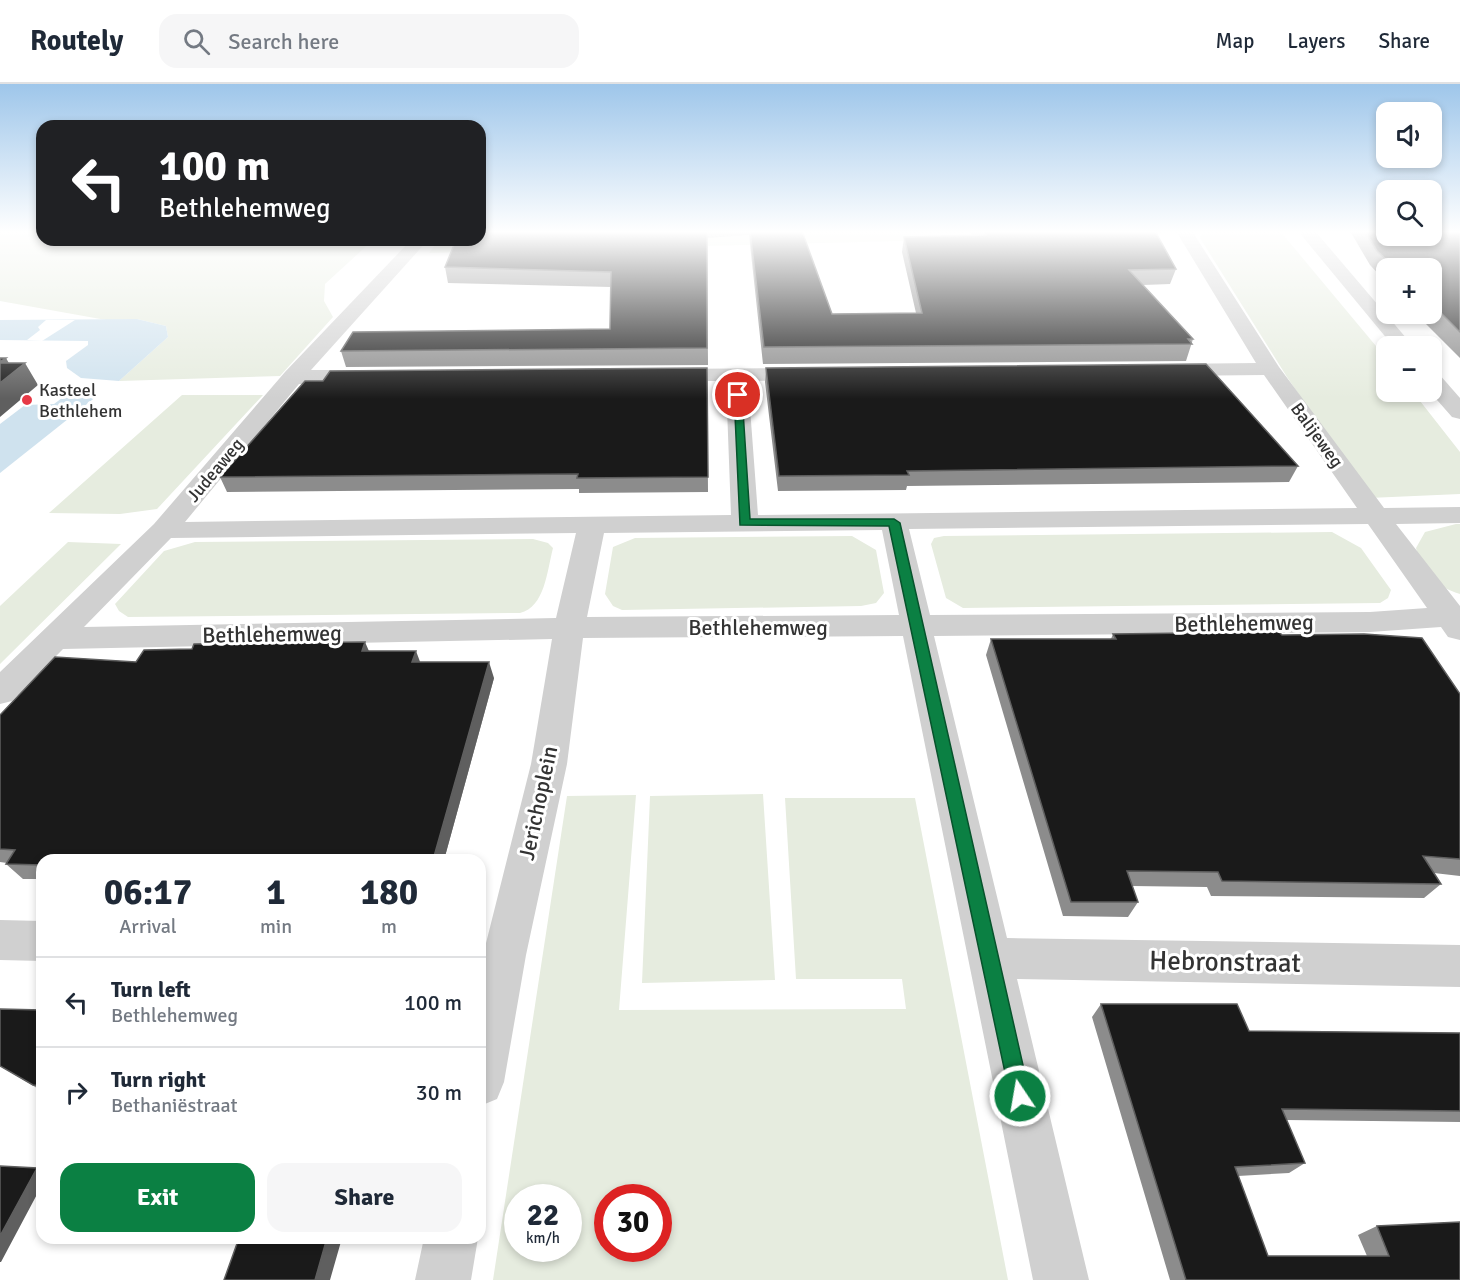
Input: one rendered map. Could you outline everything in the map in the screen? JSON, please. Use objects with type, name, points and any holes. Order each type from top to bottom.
[{"type":"street","name":"Judeaweg","points":[[0,692],[164,530],[293,377],[377,287]]},
{"type":"street","name":"Balijeweg","points":[[1219,287],[1270,369],[1376,517],[1456,621]]},
{"type":"street","points":[[1353,287],[1395,336]]},
{"type":"street","points":[[1142,370],[1270,369]]},
{"type":"street","points":[[645,375],[827,373]]},
{"type":"street","points":[[737,374],[744,523]]},
{"type":"street","points":[[293,377],[387,377]]},
{"type":"street","points":[[1442,392],[1460,412]]},
{"type":"street","points":[[164,530],[1460,515]]},
{"type":"street","points":[[894,523],[1061,1280]]},
{"type":"street","name":"Jerichoplein","points":[[486,1018],[492,954],[549,764],[569,628],[592,524]]},
{"type":"street","name":"Bethlehemweg","points":[[55,638],[569,628],[1456,621]]},
{"type":"street","points":[[0,940],[36,941]]},
{"type":"street","name":"Hebronstraat","points":[[990,957],[1460,966]]},
{"type":"street","points":[[443,1280],[450,1244]]},
{"type":"shaded area","points":[[0,287],[325,287],[324,301],[333,317],[280,376],[119,381],[168,337],[166,326],[137,319],[106,320],[0,301]]},
{"type":"shaded area","points":[[1231,287],[1327,287],[1376,346],[1376,402],[1421,402],[1460,452],[1460,494],[1369,498],[1287,377]]},
{"type":"shaded area","points":[[182,395],[263,395],[157,509],[120,514],[49,513]]},
{"type":"shaded area","points":[[1460,524],[1460,594],[1443,587],[1431,577],[1422,565],[1416,548],[1425,532]]},
{"type":"shaded area","points":[[1332,532],[1361,548],[1391,590],[1388,598],[1380,603],[963,608],[946,598],[931,544],[934,538],[944,536]]},
{"type":"shaded area","points":[[852,536],[876,550],[884,593],[876,603],[861,606],[622,610],[613,606],[605,594],[613,547],[635,538]]},
{"type":"shaded area","points":[[533,539],[548,543],[553,548],[540,596],[535,604],[520,613],[128,617],[119,611],[115,604],[164,551],[195,542]]},
{"type":"shaded area","points":[[68,542],[121,544],[0,664],[0,606]]},
{"type":"shaded area","points":[[763,794],[775,980],[642,983],[650,796]]},
{"type":"shaded area","points":[[636,795],[619,1010],[906,1009],[902,979],[796,979],[785,798],[915,798],[1008,1280],[493,1280],[504,1208],[504,1262],[582,1262],[582,1184],[508,1184],[567,796]]},
{"type":"water","points":[[137,319],[166,326],[168,337],[119,381],[81,378],[67,368],[66,361],[88,345],[88,341],[0,340],[0,320]]},
{"type":"water","points":[[66,395],[97,396],[0,473],[0,424],[25,405],[54,404]]},
{"type":"pier","points":[[46,320],[75,320],[42,341],[27,340],[40,330],[38,327]]},
{"type":"building","points":[[611,287],[707,287],[707,348],[341,351],[353,332],[610,329]]},
{"type":"building","points":[[757,287],[822,287],[832,314],[922,313],[916,287],[1145,287],[1193,339],[1188,339],[1192,344],[764,347]]},
{"type":"building","points":[[1442,287],[1460,287],[1460,332],[1442,314]]},
{"type":"building","points":[[0,363],[25,363],[0,383]]},
{"type":"building","points":[[1206,364],[1298,466],[907,471],[909,475],[779,476],[766,368]]},
{"type":"building","points":[[707,368],[708,477],[577,478],[578,474],[220,477],[305,381],[323,381],[330,371]]},
{"type":"building","points":[[1279,632],[1282,635],[1364,634],[1422,638],[1460,694],[1460,859],[1423,856],[1441,884],[1222,881],[1218,872],[1127,871],[1138,902],[1071,902],[991,639],[1116,639],[1113,634]]},
{"type":"building","points":[[365,642],[362,651],[416,651],[412,662],[489,662],[435,854],[36,854],[36,865],[6,864],[15,850],[0,849],[0,715],[55,657],[136,662],[144,650],[192,649],[194,644]]},
{"type":"building","points":[[1101,1004],[1237,1004],[1249,1031],[1460,1033],[1460,1111],[1282,1109],[1305,1163],[1235,1167],[1268,1256],[1389,1256],[1377,1226],[1460,1222],[1460,1280],[1186,1280]]},
{"type":"building","points":[[0,1009],[36,1010],[36,1085],[0,1066]]},
{"type":"building","points":[[0,1166],[36,1168],[36,1170],[0,1236]]},
{"type":"building","points":[[237,1244],[325,1244],[315,1280],[224,1280]]},
{"type":"place","name":"Kasteel Bethlehem","points":[[27,400]]},
{"type":"route","points":[[738,395],[744,523],[894,523],[1020,1096]]}]
